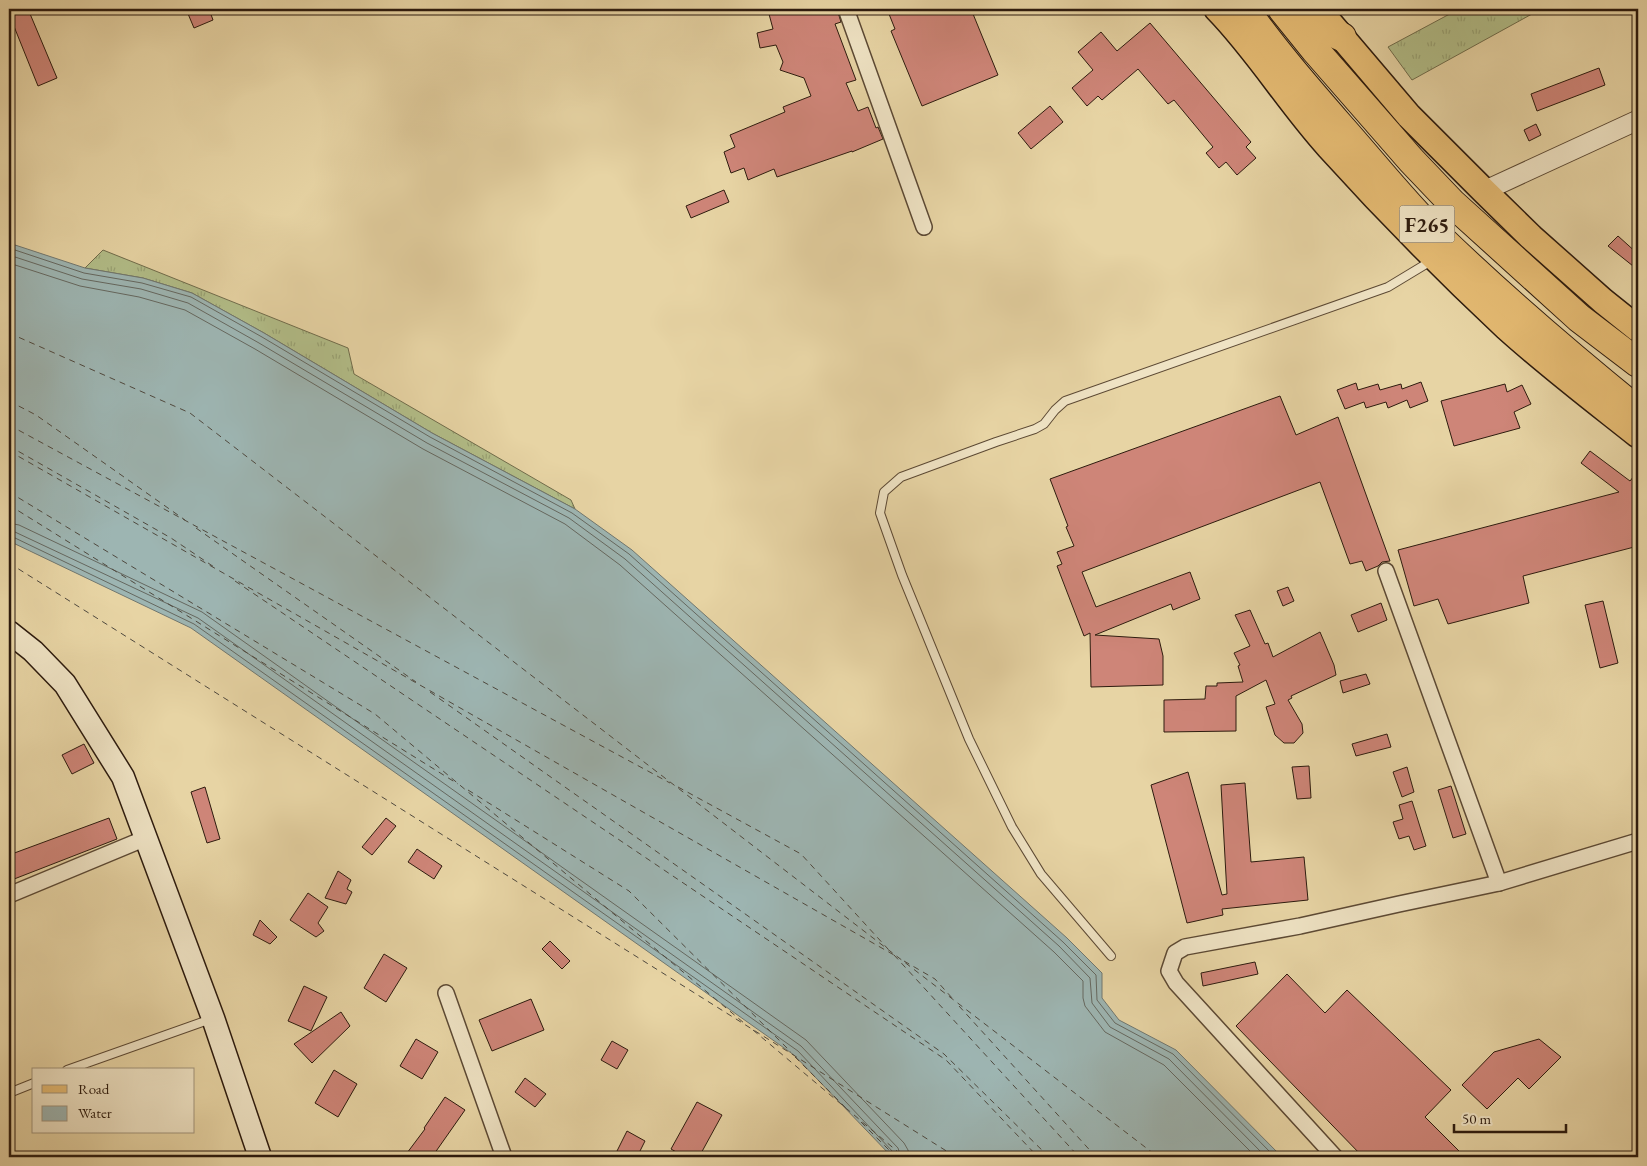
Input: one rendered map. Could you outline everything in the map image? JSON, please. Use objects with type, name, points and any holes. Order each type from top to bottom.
[{"type":"highway","points":[[1224,9],[1270,14],[1342,37]]},
{"type":"highway","name":"F265","points":[[1270,14],[1315,50],[1411,160],[1452,203],[1579,318],[1638,363]]},
{"type":"highway","name":"F265","points":[[1270,14],[1314,96],[1435,232],[1570,356],[1638,411]]},
{"type":"main road","points":[[1217,9],[1270,14],[1274,80],[1327,144],[1435,258],[1508,328],[1584,393],[1638,434]]},
{"type":"main road","points":[[1342,37],[1409,116],[1484,191],[1531,237],[1602,301],[1638,330]]},
{"type":"main road","points":[[9,632],[33,651],[66,684],[123,776],[213,1018],[260,1157]]},
{"type":"street","points":[[846,9],[924,227]]},
{"type":"street","points":[[1484,191],[1638,120]]},
{"type":"street","points":[[1386,571],[1499,883]]},
{"type":"street","points":[[9,895],[146,838]]},
{"type":"street","points":[[1335,1157],[1176,984],[1169,971],[1175,953],[1186,947],[1300,926],[1499,883],[1638,841]]},
{"type":"street","points":[[446,993],[504,1157]]},
{"type":"lane","points":[[1111,956],[1041,874],[1012,827],[999,801],[969,739],[902,575],[880,513],[884,492],[901,477],[1035,429],[1044,424],[1055,410],[1066,401],[1388,287],[1435,258]]},
{"type":"lane","points":[[74,1068],[213,1018]]},
{"type":"lane","points":[[9,1093],[32,1084]]},
{"type":"green space","points":[[1459,9],[1541,9],[1412,80],[1388,47]]},
{"type":"green space","points":[[103,250],[348,348],[354,374],[571,500],[575,509],[432,433],[264,333],[192,293],[143,278],[85,268]]},
{"type":"water","points":[[9,243],[85,268],[143,278],[192,293],[264,333],[432,433],[575,509],[632,550],[1067,938],[1102,973],[1102,998],[1119,1020],[1176,1050],[1282,1157],[892,1157],[794,1055],[191,628],[9,541]]},
{"type":"building","points":[[9,9],[28,9],[57,78],[38,86],[9,14]]},
{"type":"building","points":[[186,9],[209,9],[213,20],[194,28]]},
{"type":"building","points":[[790,9],[837,9],[841,22],[835,24],[856,80],[846,83],[858,111],[868,107],[876,128],[878,127],[883,139],[852,152],[777,177],[774,169],[748,180],[744,168],[731,173],[724,152],[735,147],[730,135],[785,112],[783,107],[811,96],[804,78],[780,70],[783,62],[776,45],[760,48],[757,33],[773,29],[769,14]]},
{"type":"building","points":[[887,9],[971,9],[998,75],[922,106],[891,31],[895,29]]},
{"type":"building","points":[[1150,23],[1251,142],[1246,147],[1256,158],[1237,175],[1226,162],[1219,168],[1206,153],[1213,147],[1174,100],[1168,104],[1138,69],[1102,100],[1098,96],[1087,106],[1072,88],[1093,70],[1078,52],[1101,32],[1117,51]]},
{"type":"building","points":[[1599,68],[1605,85],[1537,111],[1531,94]]},
{"type":"building","points":[[1050,106],[1063,122],[1031,149],[1018,133]]},
{"type":"building","points":[[1536,124],[1541,135],[1529,141],[1524,130]]},
{"type":"building","points":[[724,190],[729,202],[691,218],[686,206]]},
{"type":"building","points":[[1618,236],[1638,254],[1638,270],[1608,246]]},
{"type":"building","points":[[1421,382],[1428,401],[1410,408],[1407,400],[1388,408],[1386,402],[1366,408],[1364,402],[1345,409],[1337,390],[1356,383],[1358,390],[1378,384],[1380,390],[1401,384],[1402,389]]},
{"type":"building","points":[[1505,384],[1507,392],[1522,385],[1531,404],[1514,412],[1520,428],[1454,446],[1441,401]]},
{"type":"building","points":[[1280,396],[1296,435],[1338,417],[1390,561],[1382,562],[1378,566],[1366,571],[1362,561],[1350,564],[1320,482],[1082,572],[1096,607],[1190,572],[1200,599],[1173,610],[1171,604],[1095,635],[1159,639],[1163,656],[1163,685],[1091,687],[1090,633],[1084,636],[1057,566],[1062,564],[1057,552],[1074,546],[1050,479]]},
{"type":"building","points":[[1590,451],[1630,481],[1638,471],[1638,546],[1523,576],[1529,603],[1448,624],[1438,599],[1414,606],[1398,550],[1619,492],[1581,463]]},
{"type":"building","points":[[1288,587],[1294,601],[1283,606],[1277,591]]},
{"type":"building","points":[[1603,601],[1618,663],[1600,668],[1585,605]]},
{"type":"building","points":[[1381,603],[1387,620],[1358,632],[1351,615]]},
{"type":"building","points":[[1250,610],[1265,644],[1268,643],[1273,657],[1320,632],[1334,665],[1336,675],[1291,696],[1292,698],[1288,700],[1302,724],[1303,733],[1294,743],[1284,743],[1275,735],[1266,707],[1275,704],[1266,680],[1236,696],[1236,731],[1164,732],[1164,700],[1205,699],[1206,686],[1217,686],[1217,683],[1243,682],[1238,666],[1240,665],[1234,653],[1250,646],[1235,615]]},
{"type":"building","points":[[1366,674],[1370,684],[1343,693],[1340,681]]},
{"type":"building","points":[[1387,734],[1391,747],[1356,756],[1352,744]]},
{"type":"building","points":[[84,744],[94,763],[72,774],[62,755]]},
{"type":"building","points":[[1309,766],[1311,798],[1297,799],[1292,767]]},
{"type":"building","points":[[1407,767],[1414,792],[1402,797],[1393,772]]},
{"type":"building","points":[[1188,772],[1222,895],[1227,894],[1221,785],[1245,783],[1251,862],[1304,857],[1308,900],[1222,909],[1223,915],[1187,923],[1151,785]]},
{"type":"building","points":[[1451,786],[1466,834],[1453,838],[1438,790]]},
{"type":"building","points":[[205,787],[220,839],[207,843],[191,792]]},
{"type":"building","points":[[1412,801],[1426,846],[1414,850],[1409,836],[1399,839],[1393,822],[1403,819],[1399,805]]},
{"type":"building","points":[[109,818],[117,839],[9,881],[9,855]]},
{"type":"building","points":[[386,818],[396,826],[372,855],[362,847]]},
{"type":"building","points":[[417,849],[442,866],[434,879],[408,862]]},
{"type":"building","points":[[338,871],[351,880],[347,889],[352,892],[346,904],[325,898]]},
{"type":"building","points":[[308,893],[328,907],[318,923],[324,931],[316,937],[290,920]]},
{"type":"building","points":[[260,920],[277,937],[270,944],[253,935]]},
{"type":"building","points":[[550,941],[570,961],[562,969],[542,949]]},
{"type":"building","points":[[384,954],[407,968],[386,1002],[364,988]]},
{"type":"building","points":[[1255,962],[1258,974],[1203,986],[1201,973]]},
{"type":"building","points":[[1287,974],[1325,1013],[1347,990],[1451,1090],[1425,1117],[1465,1157],[1363,1157],[1236,1026]]},
{"type":"building","points":[[304,986],[327,997],[311,1031],[288,1021]]},
{"type":"building","points":[[531,999],[544,1030],[492,1051],[479,1020]]},
{"type":"building","points":[[341,1012],[350,1026],[312,1063],[294,1044]]},
{"type":"building","points":[[416,1039],[438,1052],[422,1079],[400,1066]]},
{"type":"building","points":[[1539,1039],[1561,1057],[1529,1089],[1518,1078],[1487,1109],[1462,1085],[1494,1052]]},
{"type":"building","points":[[612,1041],[628,1050],[617,1069],[601,1060]]},
{"type":"building","points":[[334,1070],[357,1084],[338,1117],[315,1103]]},
{"type":"building","points":[[525,1078],[546,1094],[535,1107],[515,1092]]},
{"type":"building","points":[[445,1097],[465,1110],[432,1157],[404,1157],[425,1129]]},
{"type":"building","points":[[697,1102],[722,1115],[699,1157],[685,1157],[671,1149]]},
{"type":"building","points":[[627,1131],[645,1141],[637,1157],[614,1157]]},
{"type":"ferry route","points":[[9,333],[190,413],[1158,1157]]},
{"type":"ferry route","points":[[9,401],[36,415],[185,520]]},
{"type":"ferry route","points":[[9,425],[670,783]]},
{"type":"ferry route","points":[[9,446],[171,538],[217,569]]},
{"type":"ferry route","points":[[9,451],[894,955]]},
{"type":"ferry route","points":[[9,492],[375,714],[744,1023]]},
{"type":"ferry route","points":[[9,505],[458,784]]},
{"type":"ferry route","points":[[196,528],[416,682]]},
{"type":"ferry route","points":[[9,563],[956,1157]]},
{"type":"ferry route","points":[[235,581],[946,1060],[1038,1157]]},
{"type":"ferry route","points":[[430,692],[944,1054],[1049,1157]]},
{"type":"ferry route","points":[[678,787],[801,854],[888,949]]},
{"type":"ferry route","points":[[468,790],[629,891],[791,1052]]},
{"type":"ferry route","points":[[894,955],[1079,1157]]},
{"type":"ferry route","points":[[904,961],[935,979],[953,999]]},
{"type":"ferry route","points":[[959,1006],[1096,1157]]},
{"type":"ferry route","points":[[753,1030],[904,1157]]},
{"type":"ferry route","points":[[795,1057],[847,1109]]},
{"type":"ferry route","points":[[861,1122],[896,1157]]}]
